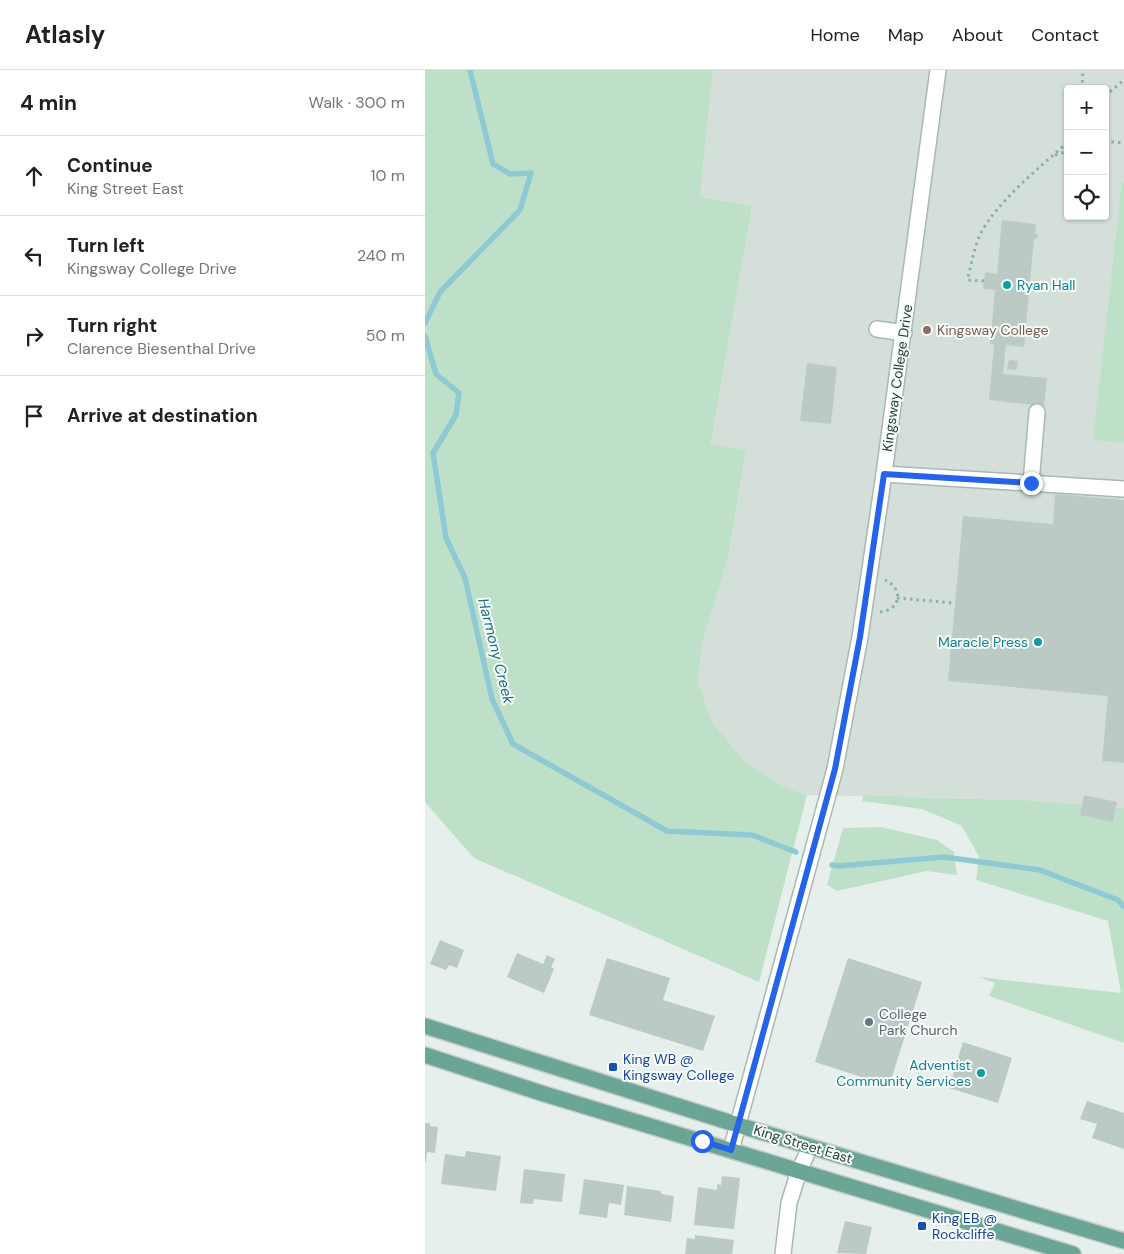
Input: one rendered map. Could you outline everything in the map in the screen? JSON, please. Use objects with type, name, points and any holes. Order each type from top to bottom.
[{"type":"main road","name":"King Street East","points":[[425,1026],[738,1125],[1124,1242]]},
{"type":"main road","name":"King Street East","points":[[425,1055],[541,1093],[1073,1254]]},
{"type":"street","name":"Kingsway College Drive","points":[[731,1150],[835,769],[860,637],[904,333],[938,70]]},
{"type":"street","points":[[877,329],[904,333]]},
{"type":"street","points":[[1031,483],[1037,412]]},
{"type":"street","points":[[884,474],[1124,489]]},
{"type":"street","points":[[783,1254],[789,1203],[799,1171],[810,1147]]},
{"type":"path","points":[[1082,85],[1083,70]]},
{"type":"path","points":[[1109,93],[1124,80]]},
{"type":"path","points":[[1109,142],[1124,143]]},
{"type":"path","points":[[984,281],[968,280],[976,245],[983,230],[1015,190],[1064,146]]},
{"type":"path","points":[[1052,156],[1064,152]]},
{"type":"path","points":[[877,612],[890,610],[894,607],[898,593],[894,586],[882,579]]},
{"type":"path","points":[[897,598],[955,603]]},
{"type":"shaded area","name":"Kingsway College","points":[[713,70],[1124,70],[1124,808],[1024,800],[807,795],[784,787],[744,761],[712,722],[698,682],[702,644],[728,558],[746,451],[711,445],[752,206],[700,198]]},
{"type":"green space","points":[[425,70],[713,70],[700,197],[752,206],[711,444],[746,450],[728,558],[702,644],[698,682],[712,722],[744,761],[784,787],[807,795],[759,982],[474,858],[425,802]]},
{"type":"green space","points":[[1122,181],[1124,182],[1124,443],[1093,440]]},
{"type":"green space","points":[[863,795],[1025,800],[1124,808],[1124,1043],[989,996],[995,983],[979,977],[1121,993],[1108,921],[976,880],[979,857],[962,826],[922,809],[862,801]]},
{"type":"green space","points":[[881,827],[937,840],[954,852],[957,875],[927,871],[837,891],[827,885],[843,828]]},
{"type":"building","name":"Ryan Hall","points":[[1002,220],[1036,224],[1035,234],[1038,234],[1037,239],[1034,239],[1024,347],[1006,345],[1003,374],[1047,378],[1044,406],[989,400],[994,344],[990,344],[995,290],[983,289],[985,272],[997,274]]},
{"type":"building","points":[[1009,360],[1018,361],[1016,370],[1007,369]]},
{"type":"building","points":[[807,363],[837,367],[831,424],[800,421]]},
{"type":"building","name":"Maracle Press","points":[[1055,494],[1124,500],[1124,763],[1102,761],[1108,696],[948,681],[963,516],[1053,524]]},
{"type":"building","points":[[1084,795],[1117,802],[1113,822],[1080,815]]},
{"type":"building","points":[[440,940],[464,950],[457,968],[449,965],[446,970],[430,964]]},
{"type":"building","points":[[517,953],[543,964],[547,955],[555,959],[551,967],[554,969],[544,993],[507,977]]},
{"type":"building","points":[[607,958],[670,978],[663,1000],[715,1016],[703,1051],[589,1015]]},
{"type":"building","name":"College Park Church","points":[[848,958],[922,982],[889,1086],[815,1062]]},
{"type":"building","name":"Adventist Community Services","points":[[963,1042],[1012,1058],[998,1103],[949,1088]]},
{"type":"building","points":[[1087,1101],[1124,1113],[1124,1149],[1092,1138],[1097,1124],[1080,1119]]},
{"type":"building","points":[[425,1123],[438,1127],[435,1153],[427,1152],[426,1162],[425,1162]]},
{"type":"building","points":[[466,1151],[501,1156],[496,1191],[441,1184],[445,1154],[465,1157]]},
{"type":"building","points":[[524,1169],[565,1174],[562,1202],[534,1199],[533,1204],[520,1203]]},
{"type":"building","points":[[722,1176],[740,1178],[734,1229],[694,1225],[698,1187],[717,1190],[717,1184],[721,1185]]},
{"type":"building","points":[[584,1179],[624,1185],[621,1205],[609,1203],[607,1218],[579,1214]]},
{"type":"building","points":[[627,1186],[661,1191],[661,1194],[674,1196],[671,1222],[624,1215]]},
{"type":"building","points":[[845,1221],[872,1227],[866,1254],[837,1253]]},
{"type":"building","points":[[695,1235],[734,1240],[732,1254],[685,1254],[687,1238],[695,1239]]},
{"type":"waterway","name":"Harmony Creek","points":[[425,323],[440,292],[520,210],[531,173],[510,174],[493,164],[470,70]]},
{"type":"waterway","name":"Harmony Creek","points":[[425,336],[436,374],[459,393],[456,415],[433,453],[446,538],[465,578],[492,699],[513,744],[667,831],[752,835],[796,852]]},
{"type":"waterway","name":"Harmony Creek","points":[[832,865],[944,857],[1040,870],[1118,900],[1124,907]]},
{"type":"place","name":"Ryan Hall","points":[[1007,285]]},
{"type":"place","name":"Kingsway College","points":[[927,330]]},
{"type":"place","name":"Maracle Press","points":[[1038,642]]},
{"type":"place","name":"College Park Church","points":[[869,1022]]},
{"type":"place","name":"King WB @ Kingsway College","points":[[613,1067]]},
{"type":"place","name":"Adventist Community Services","points":[[981,1073]]},
{"type":"place","name":"King EB @ Rockcliffe","points":[[922,1226]]},
{"type":"route","points":[[702,1141],[731,1150],[738,1125],[835,769],[860,637],[884,474],[1031,483]]}]
